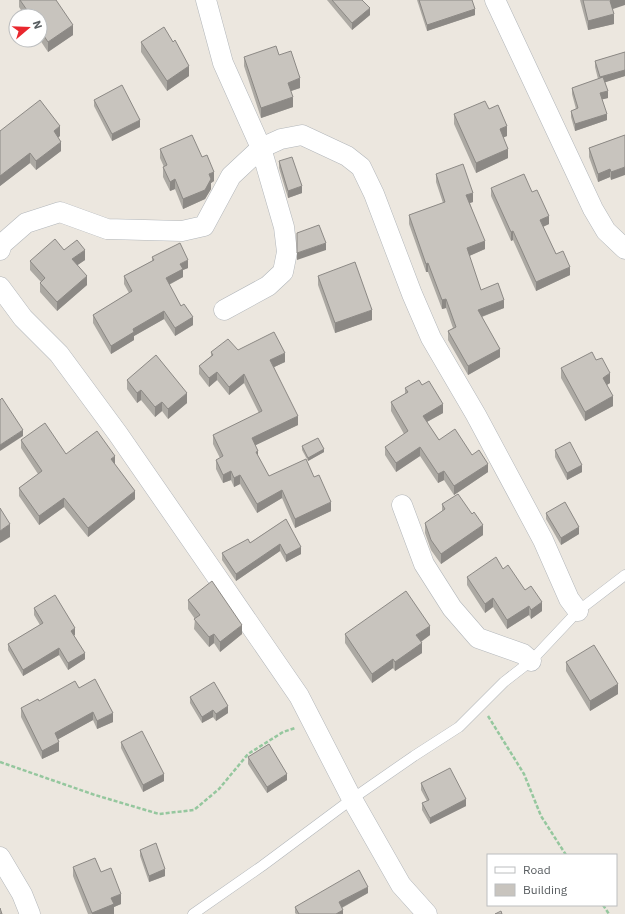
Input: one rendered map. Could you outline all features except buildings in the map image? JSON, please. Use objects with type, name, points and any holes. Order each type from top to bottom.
[{"type":"street","points":[[206,0],[223,63],[261,148],[284,228],[287,252],[283,272],[268,286],[224,310]]},
{"type":"street","points":[[495,0],[593,208],[606,231],[625,249]]},
{"type":"street","points":[[0,250],[2,244],[26,223],[60,212],[107,229],[182,231],[204,226],[231,176],[261,148],[281,139],[302,134],[347,156],[361,167],[374,194],[412,294],[431,338],[483,429],[543,540],[569,599],[578,611]]},
{"type":"street","points":[[0,287],[23,318],[59,354],[118,434],[299,696],[352,799],[401,885],[427,914]]},
{"type":"street","points":[[402,505],[424,564],[452,608],[478,638],[523,654],[531,661]]},
{"type":"street","points":[[0,857],[22,894],[30,914]]},
{"type":"lane","points":[[193,914],[262,866],[352,799],[414,756],[459,728],[504,682],[531,661],[578,611],[625,575]]},
{"type":"path","points":[[482,705],[524,774],[541,816],[565,854]]},
{"type":"path","points":[[0,762],[95,795],[159,814],[194,810],[219,789],[248,754],[283,732],[313,723]]}]
